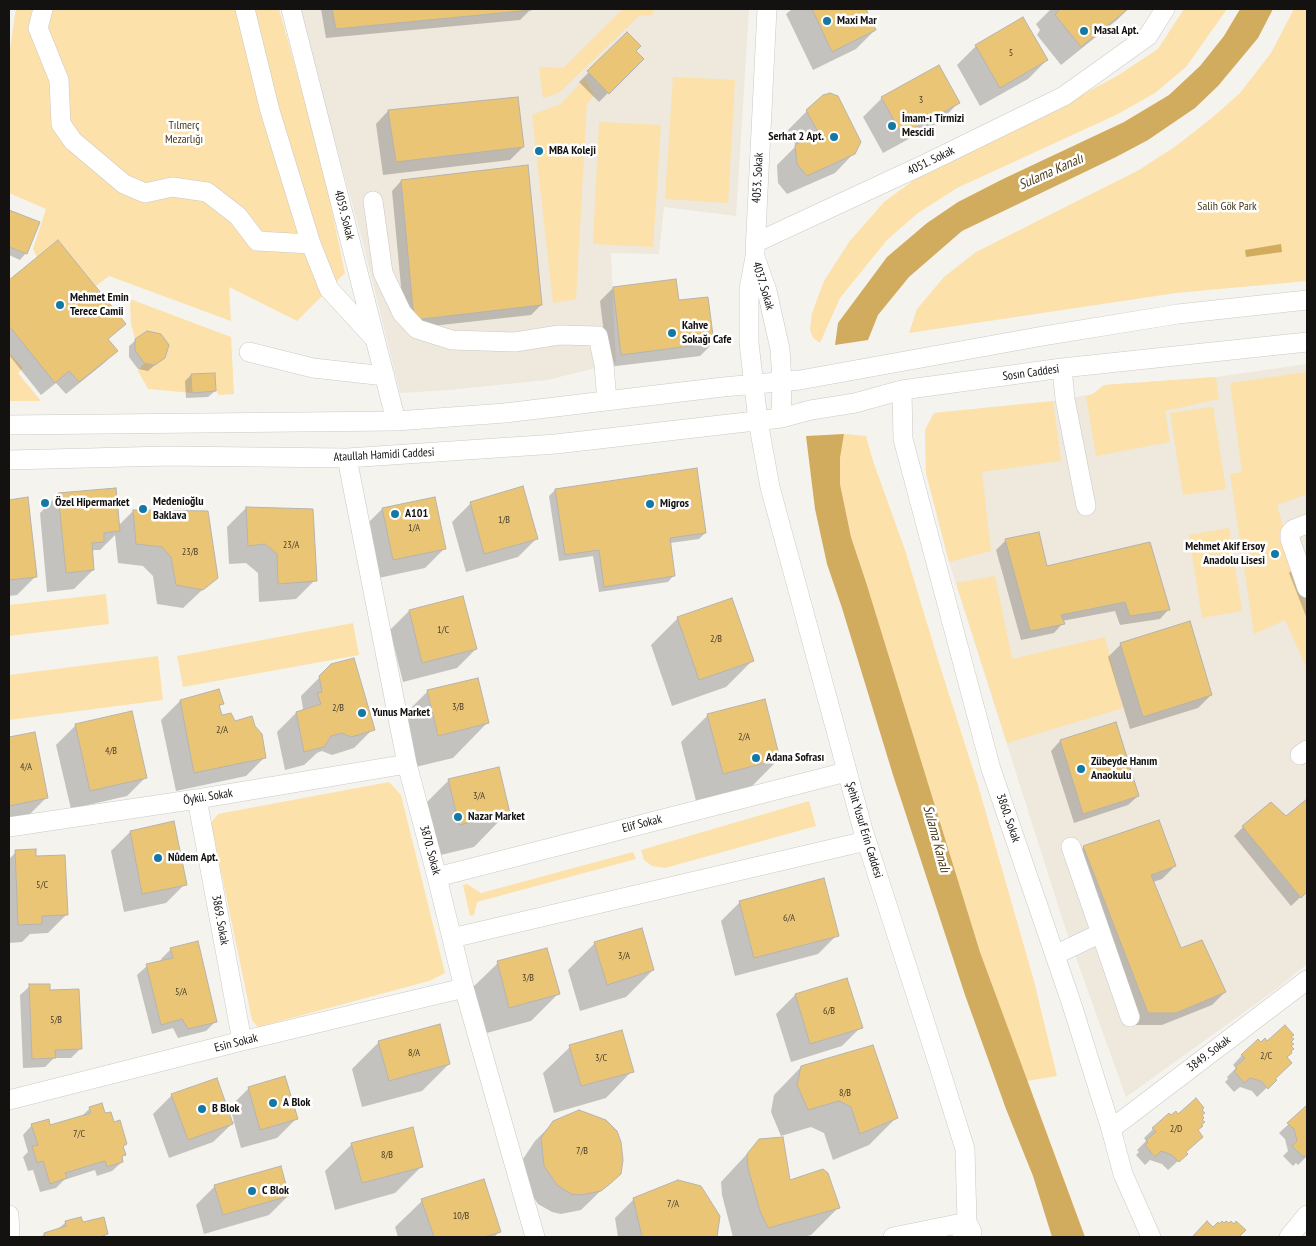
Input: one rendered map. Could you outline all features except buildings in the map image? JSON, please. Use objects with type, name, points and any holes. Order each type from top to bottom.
[{"type":"street","points":[[42,9],[38,28],[59,80],[61,124],[73,141],[124,184],[144,193],[172,186],[207,192],[238,216],[257,241],[311,244]]},
{"type":"street","points":[[245,9],[270,111],[311,244],[329,289],[376,341]]},
{"type":"street","name":"4059. Sokak","points":[[291,9],[396,421]]},
{"type":"street","name":"4053. Sokak","points":[[755,250],[767,9]]},
{"type":"street","name":"4051. Sokak","points":[[755,250],[1064,96],[1148,36],[1165,9]]},
{"type":"street","points":[[373,201],[382,273],[402,312],[417,329],[452,340],[515,342],[559,335],[598,336],[604,365],[607,400]]},
{"type":"street","name":"4037. Sokak","points":[[755,250],[767,291],[780,349],[782,382],[781,418]]},
{"type":"street","name":"4037. Sokak","points":[[755,250],[749,298],[749,343],[758,421]]},
{"type":"street","points":[[9,425],[396,421],[506,413],[712,388],[782,382],[868,369],[1042,336],[1178,314],[1307,300]]},
{"type":"street","name":"Sosın Caddesi","points":[[758,421],[844,405],[902,390],[1062,368],[1307,342]]},
{"type":"street","points":[[249,352],[313,368],[385,376]]},
{"type":"street","points":[[1062,368],[1065,399],[1086,506]]},
{"type":"street","name":"3860. Sokak","points":[[902,390],[903,439],[991,769],[1055,955],[1111,1128],[1123,1174],[1150,1237]]},
{"type":"street","name":"Ataullah Hamidi Caddesi","points":[[9,460],[167,456],[347,458],[556,444],[758,421]]},
{"type":"street","name":"Şehit Yusuf Erin Caddesi","points":[[758,421],[770,487],[846,772],[866,841],[964,1149],[968,1232]]},
{"type":"street","name":"3870. Sokak","points":[[347,458],[407,764],[438,877],[464,988],[535,1237]]},
{"type":"street","points":[[1307,524],[1294,529],[1290,533],[1290,539],[1307,588]]},
{"type":"street","name":"Öykü. Sokak","points":[[9,827],[197,799],[407,764]]},
{"type":"street","name":"Elif Sokak","points":[[438,877],[846,772]]},
{"type":"street","name":"3869. Sokak","points":[[197,799],[242,1041]]},
{"type":"street","points":[[452,938],[866,841]]},
{"type":"street","points":[[1071,847],[1130,1017]]},
{"type":"street","points":[[1055,955],[1101,933]]},
{"type":"street","name":"3849. Sokak","points":[[1111,1128],[1307,980]]},
{"type":"street","name":"Esin Sokak","points":[[9,1100],[242,1041],[464,988]]},
{"type":"street","points":[[9,1215],[10,1237]]},
{"type":"street","points":[[1289,1237],[1307,1215]]},
{"type":"street","points":[[893,1237],[968,1232]]},
{"type":"shaded area","name":"MBA Koleji","points":[[298,9],[749,9],[736,216],[664,207],[659,254],[611,253],[616,363],[547,380],[400,393],[362,239]]},
{"type":"shaded area","points":[[1307,364],[1307,964],[1275,990],[1126,1097],[1065,927],[949,562],[926,473],[925,430],[934,413],[1053,401],[1093,394],[1104,385],[1216,377]]},
{"type":"green space","name":"Tılmerç Mezarlığı","points":[[16,9],[279,9],[321,159],[345,273],[297,321],[229,287],[231,321],[109,276],[96,286],[58,240],[37,257],[33,249],[46,209],[9,193],[9,55]]},
{"type":"green space","points":[[623,9],[653,9],[653,15],[639,16],[560,92],[543,98],[539,67],[563,68]]},
{"type":"green space","points":[[1184,9],[1227,9],[1186,67],[1155,93],[1118,114],[957,188],[918,213],[887,240],[840,298],[820,343],[813,338],[810,330],[812,313],[824,281],[849,242],[884,202],[914,180],[1117,76],[1158,49]]},
{"type":"green space","name":"Salih Gök Park","points":[[1294,9],[1307,9],[1307,281],[1176,293],[909,333],[917,309],[944,277],[976,252],[1139,170],[1176,146],[1213,117],[1240,93],[1271,53]]},
{"type":"green space","points":[[673,77],[735,80],[728,203],[665,199]]},
{"type":"green space","points":[[585,78],[594,96],[587,103],[576,299],[553,303],[532,115],[561,104]]},
{"type":"green space","points":[[599,122],[661,125],[653,247],[593,244]]},
{"type":"green space","points":[[130,299],[231,337],[234,394],[219,395],[216,391],[214,373],[191,374],[192,393],[148,389],[138,371],[144,363],[155,365],[165,358],[168,345],[161,334],[147,331],[135,339],[131,324]]},
{"type":"green space","points":[[9,353],[23,368],[18,373],[41,401],[9,401]]},
{"type":"green space","name":"Mehmet Akif Ersoy Anadolu Lisesi","points":[[1307,372],[1307,494],[1277,505],[1307,609],[1307,669],[1285,620],[1254,634],[1230,474],[1242,472],[1230,383]]},
{"type":"green space","points":[[1216,377],[1219,399],[1165,411],[1170,442],[1096,456],[1086,396],[1093,394],[1104,385]]},
{"type":"green space","points":[[1053,401],[1061,461],[982,472],[991,551],[949,562],[926,473],[925,430],[934,413]]},
{"type":"green space","points":[[1213,407],[1226,489],[1183,495],[1170,413]]},
{"type":"green space","points":[[844,434],[866,436],[905,550],[978,785],[1034,981],[1057,1076],[1027,1081],[980,952],[851,537],[840,484],[840,458]]},
{"type":"green space","points":[[1229,528],[1242,611],[1202,618],[1189,535]]},
{"type":"green space","points":[[995,576],[1012,659],[1105,637],[1123,708],[1007,743],[956,583]]},
{"type":"green space","points":[[106,594],[109,624],[9,636],[9,605]]},
{"type":"green space","points":[[353,623],[359,655],[183,687],[177,656]]},
{"type":"green space","points":[[158,656],[163,700],[9,720],[9,675]]},
{"type":"green space","points":[[389,782],[401,795],[445,973],[429,981],[258,1027],[252,1020],[211,823],[218,814]]},
{"type":"green space","points":[[809,801],[816,826],[665,868],[652,866],[644,860],[641,850]]},
{"type":"green space","points":[[633,852],[636,859],[477,902],[474,915],[470,916],[463,885],[467,884],[481,893]]},
{"type":"water","name":"Sulama Kanalı","points":[[1240,9],[1273,9],[1258,38],[1218,86],[1195,108],[1148,140],[1116,157],[962,231],[909,277],[878,315],[868,340],[835,345],[838,323],[887,257],[927,223],[958,202],[1124,122],[1169,95],[1200,66],[1224,36]]},
{"type":"water","points":[[1281,244],[1282,252],[1246,257],[1245,250]]},
{"type":"water","name":"Sulama Kanalı","points":[[844,434],[840,458],[840,484],[851,537],[980,952],[1085,1237],[1052,1237],[1033,1176],[1006,1109],[965,995],[827,564],[815,509],[806,436]]},
{"type":"place","name":"Maxi Mar","points":[[827,21]]},
{"type":"place","name":"Masal Apt.","points":[[1084,31]]},
{"type":"place","name":"İmam-ı Tirmizi Mescidi","points":[[892,126]]},
{"type":"place","name":"Serhat 2 Apt.","points":[[834,137]]},
{"type":"place","name":"MBA Koleji","points":[[539,151]]},
{"type":"place","name":"Mehmet Emin Terece Camii","points":[[60,305]]},
{"type":"place","name":"Kahve Sokağı Cafe","points":[[672,333]]},
{"type":"place","name":"Özel Hipermarket","points":[[45,503]]},
{"type":"place","name":"Migros","points":[[650,504]]},
{"type":"place","name":"Medenioğlu Baklava","points":[[143,509]]},
{"type":"place","name":"A101","points":[[395,514]]},
{"type":"place","name":"Mehmet Akif Ersoy Anadolu Lisesi","points":[[1275,554]]},
{"type":"place","name":"Yunus Market","points":[[362,713]]},
{"type":"place","name":"Adana Sofrası","points":[[756,758]]},
{"type":"place","name":"Zübeyde Hanım Anaokulu","points":[[1081,769]]},
{"type":"place","name":"Nazar Market","points":[[458,817]]},
{"type":"place","name":"Nûdem Apt.","points":[[158,858]]},
{"type":"place","name":"A Blok","points":[[273,1103]]},
{"type":"place","name":"B Blok","points":[[202,1109]]},
{"type":"place","name":"C Blok","points":[[252,1191]]}]
